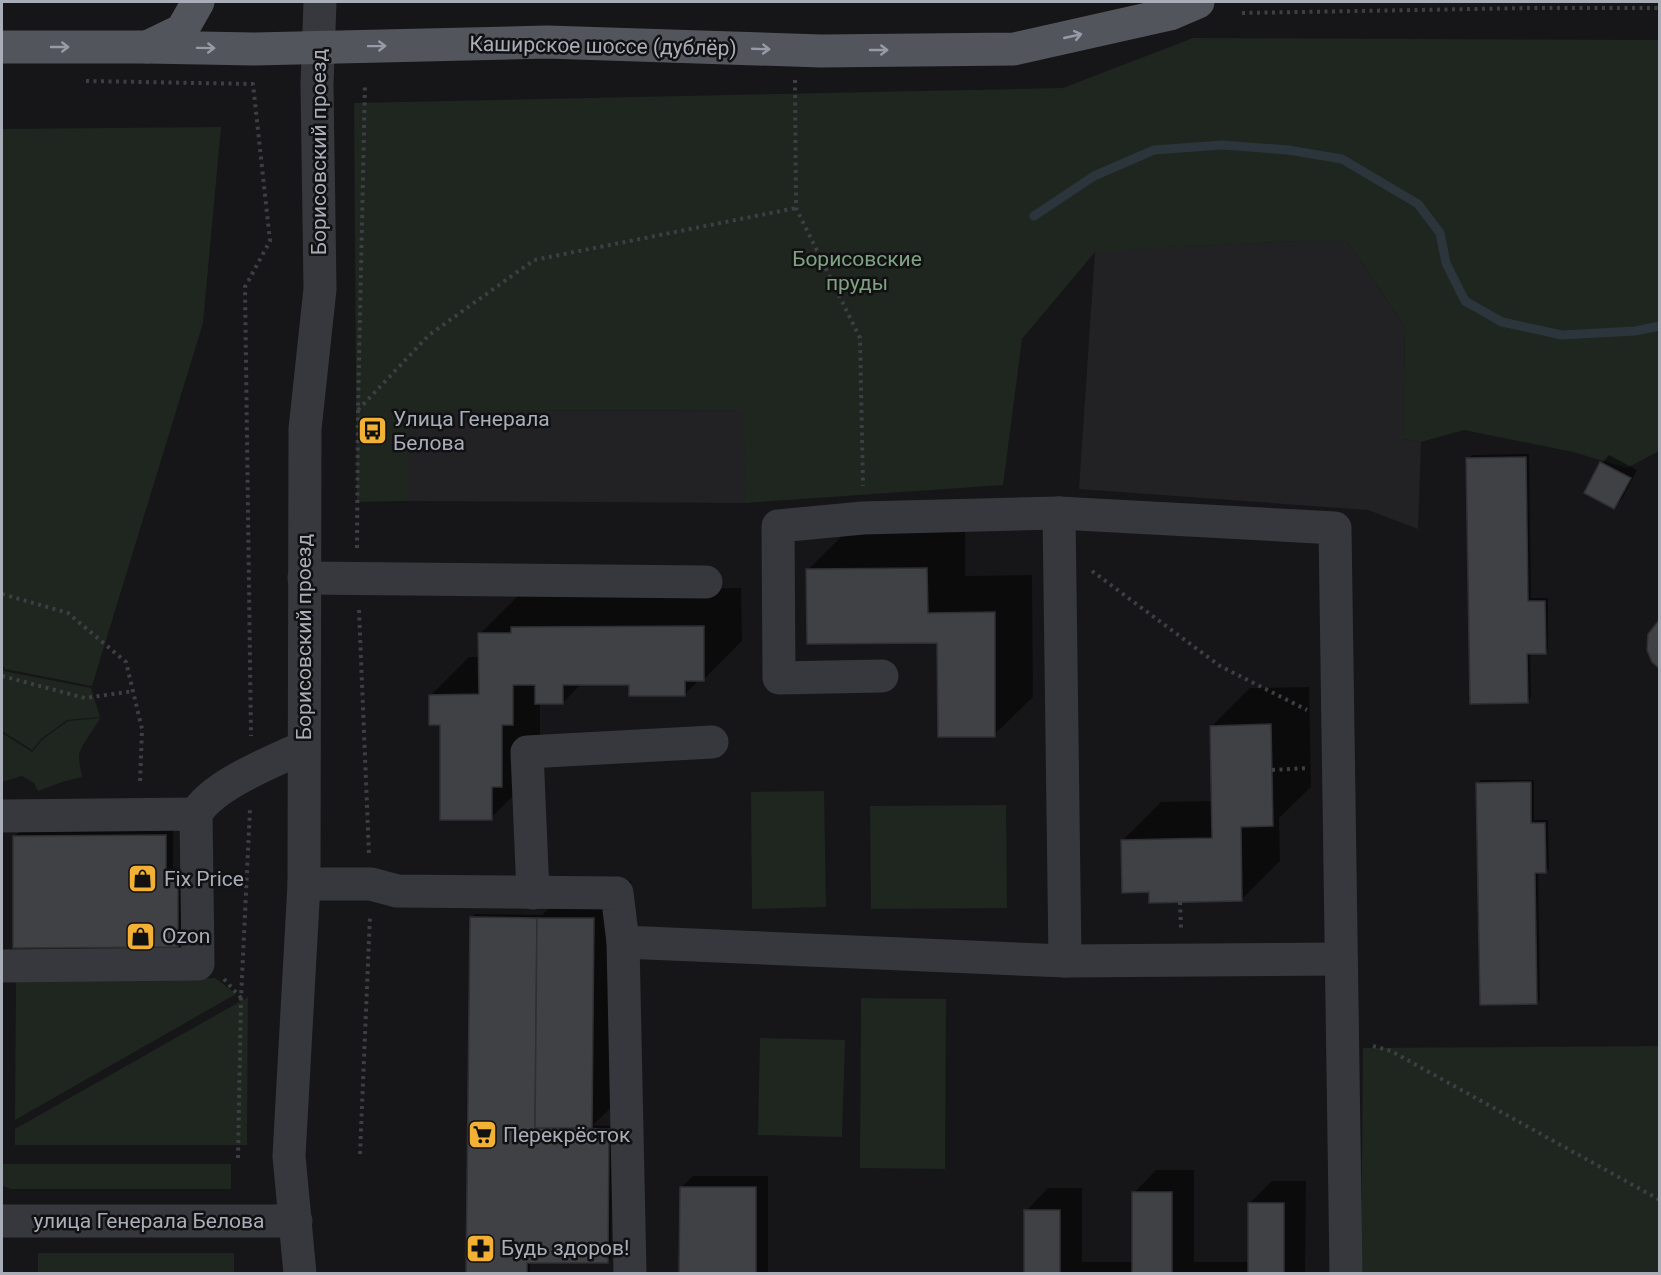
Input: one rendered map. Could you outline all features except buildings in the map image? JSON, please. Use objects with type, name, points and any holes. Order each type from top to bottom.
[{"type":"main road","points":[[147,46],[182,30],[198,2]]},
{"type":"main road","name":"Каширское шоссе (дублёр)","points":[[2,47],[147,46],[254,49],[547,42],[821,51],[1014,49],[1170,14],[1197,2]]},
{"type":"street","name":"Борисовский проезд","points":[[300,1274],[289,1156],[304,884],[305,429],[320,289],[318,47],[320,2]]},
{"type":"street","points":[[1059,513],[1065,961]]},
{"type":"street","points":[[882,676],[779,678],[778,526],[863,518],[1059,513],[1335,528],[1346,1274]]},
{"type":"street","points":[[304,578],[706,582]]},
{"type":"street","points":[[533,893],[527,752],[712,742]]},
{"type":"street","points":[[2,966],[198,964],[196,814],[201,804],[210,796],[251,772],[304,747]]},
{"type":"street","points":[[2,816],[196,814]]},
{"type":"street","points":[[304,884],[371,884],[397,891],[617,893],[623,942],[630,1274]]},
{"type":"street","points":[[623,942],[1065,961],[1341,959]]},
{"type":"street","name":"улица Генерала Белова","points":[[2,1221],[296,1221]]},
{"type":"path","points":[[1242,13],[1659,8]]},
{"type":"path","points":[[795,76],[796,208],[860,338],[863,518]]},
{"type":"path","points":[[82,81],[254,84],[270,241],[245,287],[251,772],[241,998],[238,1158]]},
{"type":"path","points":[[360,1154],[371,884],[357,579],[365,84]]},
{"type":"path","points":[[358,410],[429,334],[534,260],[796,208]]},
{"type":"path","points":[[1060,548],[1220,666],[1337,725]]},
{"type":"path","points":[[2,594],[68,613],[126,662],[142,729],[140,814]]},
{"type":"path","points":[[2,676],[85,698],[134,692]]},
{"type":"path","points":[[1344,1037],[1391,1051],[1659,1200]]},
{"type":"shaded area","points":[[1295,241],[1347,241],[1405,327],[1403,439],[1421,442],[1418,529],[1368,510],[1079,489],[1095,251]]},
{"type":"shaded area","points":[[745,410],[745,503],[407,501],[407,411]]},
{"type":"green space","name":"Борисовские пруды","points":[[1193,38],[1659,40],[1659,451],[1627,468],[1573,452],[1464,430],[1421,442],[1403,439],[1405,327],[1347,241],[1295,241],[1095,252],[1022,339],[1003,485],[745,503],[744,410],[407,411],[407,501],[357,502],[354,103],[1063,88]]},
{"type":"green space","points":[[221,127],[203,323],[92,686],[5,669],[2,664],[2,129]]},
{"type":"green space","points":[[2,667],[4,671],[91,688],[100,717],[67,720],[41,739],[32,750],[2,731]]},
{"type":"green space","points":[[100,718],[80,753],[82,777],[38,791],[34,783],[22,776],[2,782],[2,733],[32,752],[43,739],[68,721]]},
{"type":"green space","points":[[824,791],[826,907],[752,909],[751,792]]},
{"type":"green space","points":[[1006,805],[1007,908],[871,909],[870,806]]},
{"type":"green space","points":[[215,978],[236,994],[15,1120],[16,982]]},
{"type":"green space","points":[[248,997],[247,1145],[15,1145],[15,1129]]},
{"type":"green space","points":[[861,998],[946,999],[945,1169],[860,1168]]},
{"type":"green space","points":[[760,1038],[845,1040],[842,1137],[758,1135]]},
{"type":"green space","points":[[1659,1046],[1659,1273],[1361,1274],[1363,1048]]},
{"type":"green space","points":[[2,1164],[231,1164],[231,1189],[11,1189],[3,1186]]},
{"type":"green space","points":[[38,1253],[234,1253],[234,1273],[38,1273]]},
{"type":"waterway","points":[[1034,216],[1094,176],[1154,150],[1222,145],[1288,150],[1342,159],[1418,204],[1440,233],[1446,263],[1465,301],[1502,322],[1562,335],[1635,331],[1660,326]]},
{"type":"place","name":"Улица Генерала Белова","points":[[372,431]]},
{"type":"place","name":"Fix Price","points":[[143,879]]},
{"type":"place","name":"Ozon","points":[[141,936]]},
{"type":"place","name":"Перекрёсток","points":[[482,1135]]},
{"type":"place","name":"Будь здоров!","points":[[480,1248]]}]
